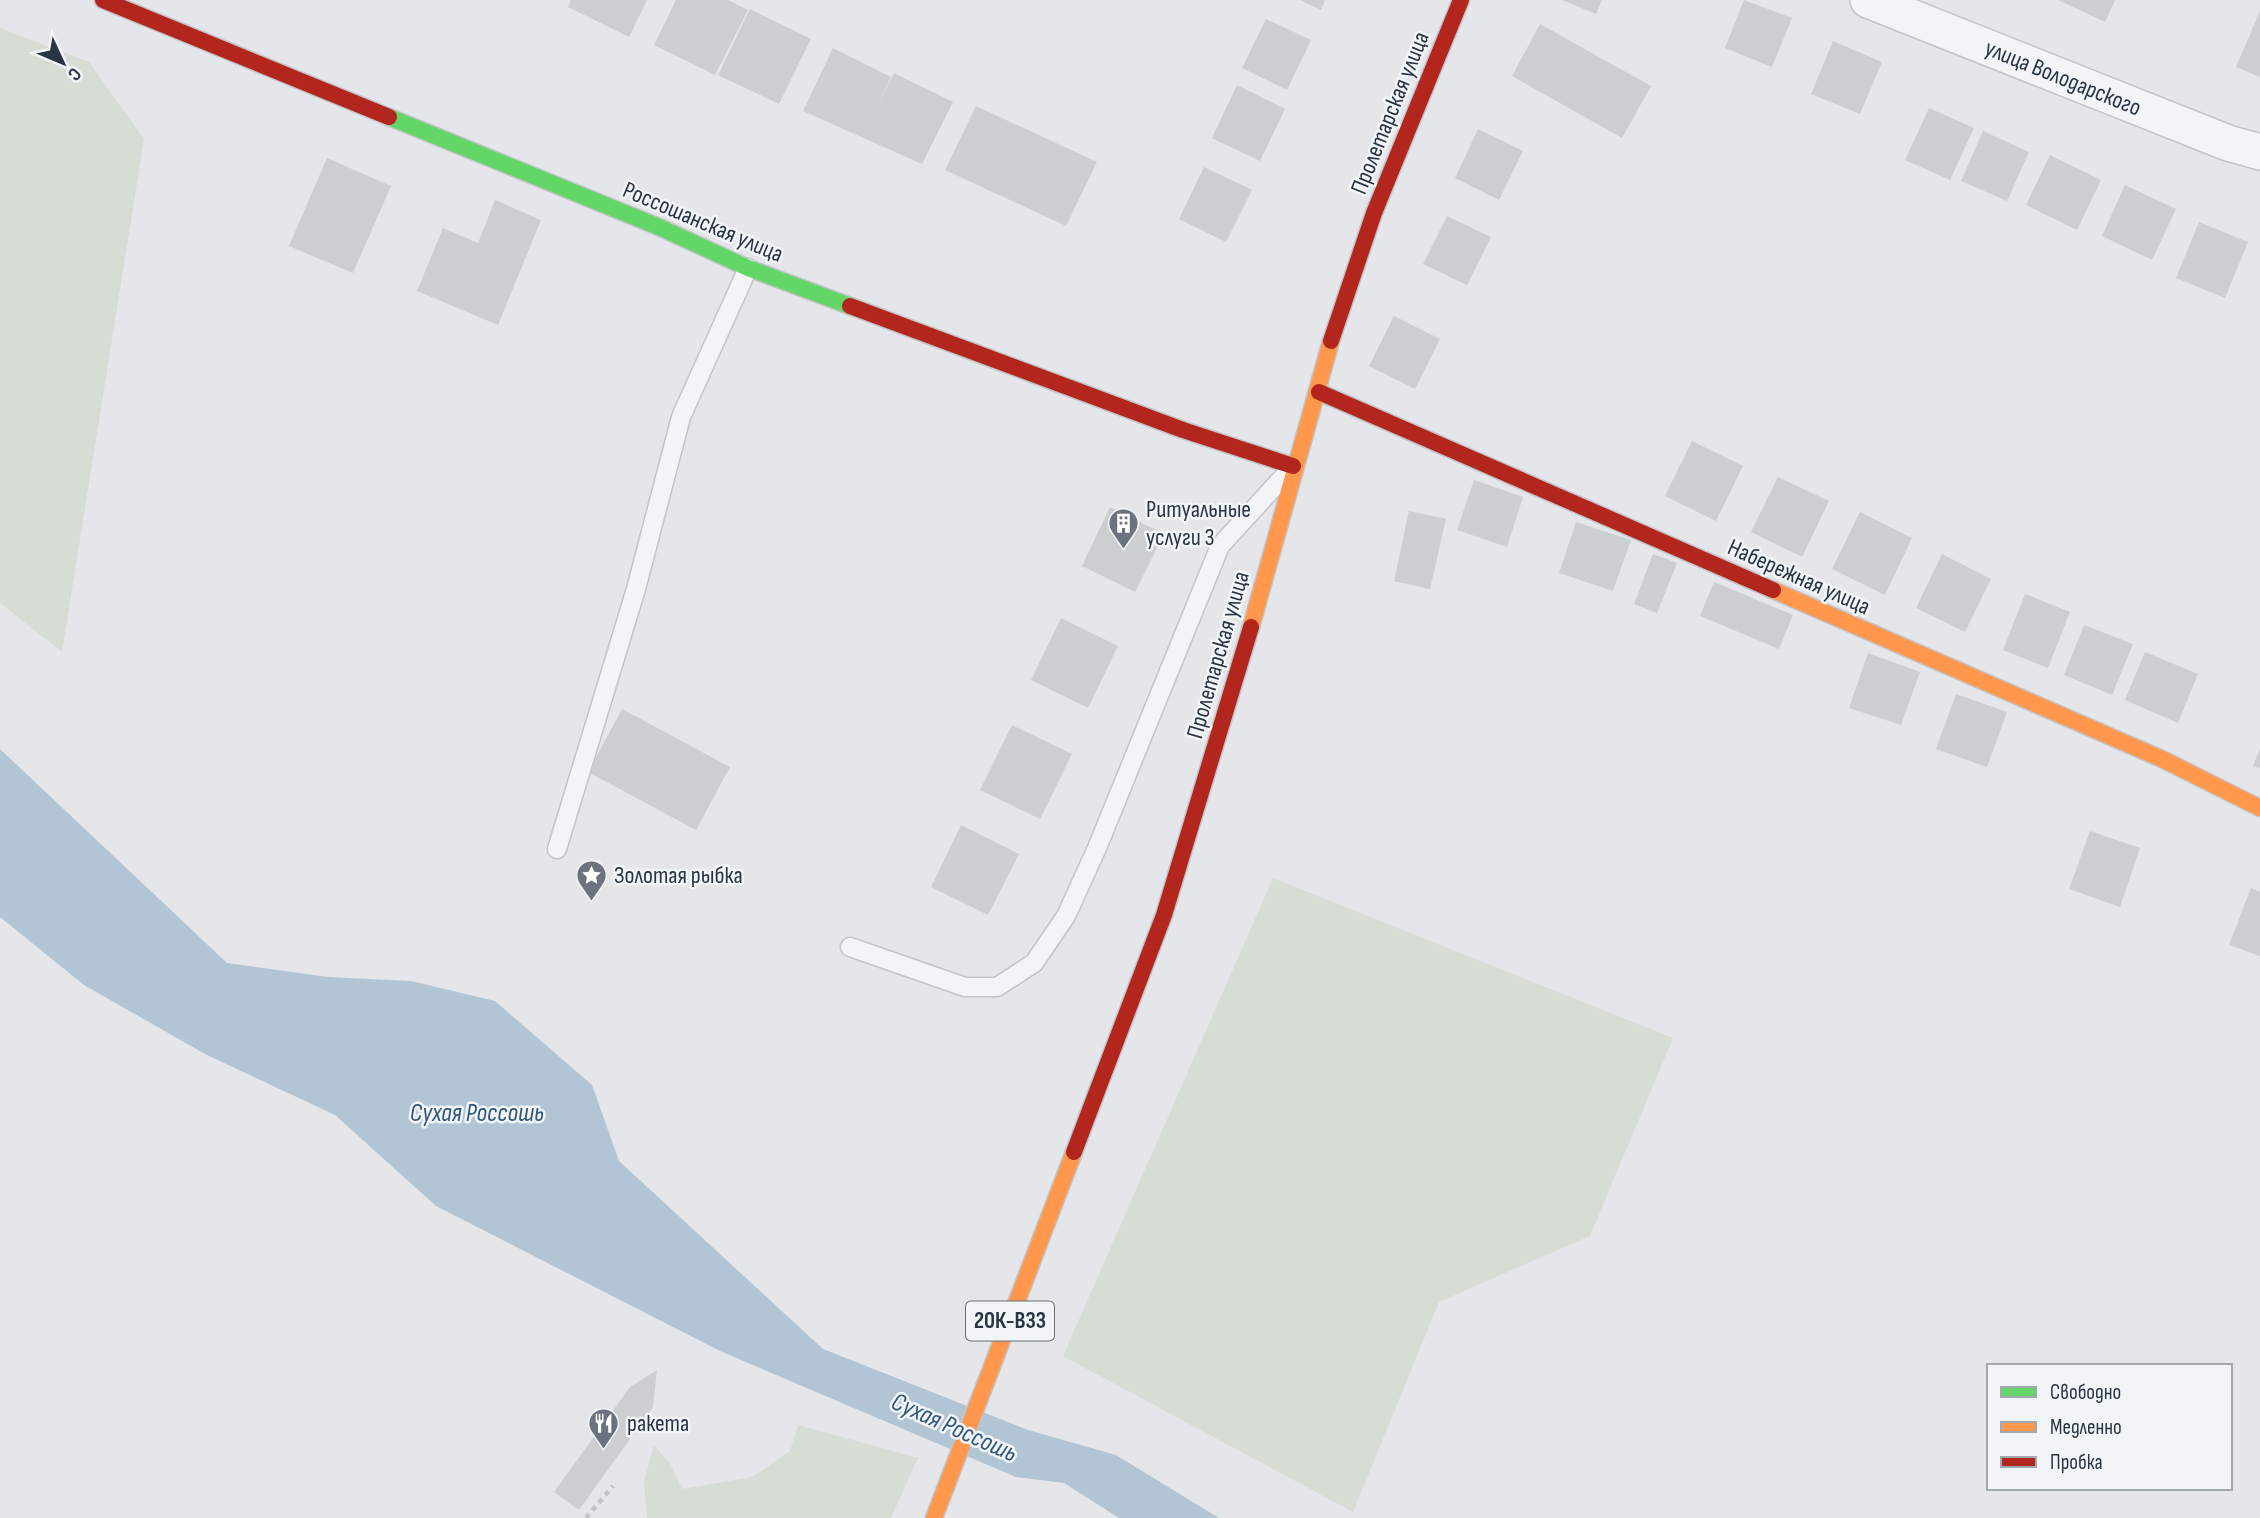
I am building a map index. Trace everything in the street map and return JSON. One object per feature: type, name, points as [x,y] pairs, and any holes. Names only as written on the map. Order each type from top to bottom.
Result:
[{"type":"street","name":"Россошанская улица","points":[[103,0],[659,227],[748,268],[1183,430],[1293,466]]},
{"type":"street","name":"Пролетарская улица","points":[[934,1518],[1164,915],[1233,691],[1293,466],[1319,392],[1338,316],[1374,213],[1461,0]]},
{"type":"street","name":"улица Володарского","points":[[1868,0],[2228,143],[2260,152]]},
{"type":"street","name":"Набережная улица","points":[[1319,392],[2162,759],[2260,808]]},
{"type":"lane","points":[[557,849],[636,589],[681,417],[748,268]]},
{"type":"lane","points":[[850,947],[965,987],[997,987],[1034,963],[1066,916],[1097,848],[1220,546],[1293,466]]},
{"type":"path","points":[[586,1518],[613,1486]]},
{"type":"shaded area","points":[[0,28],[89,62],[144,139],[62,652],[0,603]]},
{"type":"shaded area","points":[[1273,878],[1673,1038],[1590,1236],[1439,1302],[1353,1512],[1063,1356]]},
{"type":"shaded area","points":[[798,1425],[918,1458],[891,1518],[647,1518],[644,1482],[654,1445],[671,1465],[682,1489],[752,1477],[790,1451]]},
{"type":"water","name":"Сухая Россошь","points":[[0,749],[227,963],[328,977],[411,981],[495,1001],[592,1085],[619,1161],[823,1349],[1028,1430],[1116,1455],[1219,1518],[1119,1518],[1064,1483],[1016,1477],[720,1351],[436,1206],[335,1115],[205,1054],[84,985],[0,917]]},
{"type":"building","points":[[571,0],[647,0],[629,37],[568,7]]},
{"type":"building","points":[[676,0],[728,0],[748,10],[715,75],[654,45]]},
{"type":"building","points":[[1300,0],[1325,0],[1321,10]]},
{"type":"building","points":[[1562,0],[1602,0],[1596,14]]},
{"type":"building","points":[[1744,0],[1792,18],[1772,67],[1725,48]]},
{"type":"building","points":[[2058,0],[2115,0],[2105,22]]},
{"type":"building","points":[[750,9],[811,39],[779,104],[718,75]]},
{"type":"building","points":[[2260,11],[2260,77],[2236,67]]},
{"type":"building","points":[[1266,19],[1311,40],[1287,90],[1242,68]]},
{"type":"building","points":[[1540,24],[1651,86],[1622,138],[1512,76]]},
{"type":"building","points":[[1833,41],[1882,62],[1860,114],[1811,94]]},
{"type":"building","points":[[833,48],[891,77],[877,107],[894,73],[953,102],[922,164],[803,111]]},
{"type":"building","points":[[1237,85],[1285,109],[1260,161],[1212,138]]},
{"type":"building","points":[[976,106],[1097,162],[1066,226],[945,170]]},
{"type":"building","points":[[1929,108],[1974,128],[1950,180],[1905,160]]},
{"type":"building","points":[[1478,129],[1523,151],[1499,200],[1455,178]]},
{"type":"building","points":[[1983,131],[2029,152],[2007,201],[1961,181]]},
{"type":"building","points":[[2050,155],[2101,180],[2077,230],[2026,205]]},
{"type":"building","points":[[327,158],[391,186],[353,273],[289,246]]},
{"type":"building","points":[[1204,167],[1252,190],[1226,242],[1179,219]]},
{"type":"building","points":[[2125,185],[2176,209],[2152,260],[2102,236]]},
{"type":"building","points":[[495,200],[541,220],[498,325],[417,291],[443,228],[478,243]]},
{"type":"building","points":[[1447,216],[1491,237],[1467,285],[1423,264]]},
{"type":"building","points":[[2199,222],[2248,242],[2225,298],[2176,278]]},
{"type":"building","points":[[1394,316],[1440,339],[1415,389],[1369,366]]},
{"type":"building","points":[[1692,441],[1743,466],[1716,521],[1665,496]]},
{"type":"building","points":[[1778,477],[1829,501],[1802,557],[1751,532]]},
{"type":"building","points":[[1474,480],[1523,497],[1507,547],[1457,530]]},
{"type":"building","name":"Ритуальные услуги 3","points":[[1110,507],[1164,534],[1135,592],[1082,566]]},
{"type":"building","points":[[1409,511],[1446,519],[1430,589],[1394,581]]},
{"type":"building","points":[[1860,512],[1912,538],[1885,595],[1832,569]]},
{"type":"building","points":[[1576,522],[1631,540],[1613,591],[1559,573]]},
{"type":"building","points":[[1653,554],[1677,563],[1657,613],[1634,604]]},
{"type":"building","points":[[1942,554],[1991,579],[1965,632],[1916,608]]},
{"type":"building","points":[[1714,582],[1793,615],[1779,649],[1700,616]]},
{"type":"building","points":[[2025,594],[2070,612],[2048,668],[2003,650]]},
{"type":"building","points":[[1061,618],[1118,646],[1088,708],[1031,680]]},
{"type":"building","points":[[2084,625],[2133,644],[2112,695],[2064,675]]},
{"type":"building","points":[[2145,652],[2198,674],[2178,723],[2125,700]]},
{"type":"building","points":[[1868,653],[1920,672],[1901,725],[1849,708]]},
{"type":"building","points":[[1956,694],[2007,712],[1987,767],[1936,749]]},
{"type":"building","points":[[622,709],[730,767],[696,830],[588,772]]},
{"type":"building","points":[[1012,725],[1072,754],[1040,819],[980,790]]},
{"type":"building","points":[[2260,749],[2260,768],[2253,766]]},
{"type":"building","points":[[961,825],[1019,854],[988,915],[931,887]]},
{"type":"building","points":[[2090,831],[2140,848],[2120,907],[2069,889]]},
{"type":"building","points":[[2251,888],[2260,892],[2260,956],[2229,945]]},
{"type":"building","name":"ракета","points":[[657,1370],[653,1407],[579,1510],[554,1492],[630,1387]]},
{"type":"traffic: fast","points":[[389,117],[659,227],[748,268],[850,306]]},
{"type":"traffic: slow","points":[[1251,627],[1331,341]]},
{"type":"traffic: slow","points":[[1773,590],[2162,759],[2260,808]]},
{"type":"traffic: slow","points":[[934,1518],[1074,1152]]},
{"type":"traffic: jam","points":[[103,0],[389,117]]},
{"type":"traffic: jam","points":[[1331,341],[1374,213],[1461,0]]},
{"type":"traffic: jam","points":[[850,306],[1183,430],[1293,466]]},
{"type":"traffic: jam","points":[[1319,392],[1773,590]]},
{"type":"traffic: jam","points":[[1074,1152],[1164,915],[1251,627]]},
{"type":"place","name":"Ритуальные услуги 3","points":[[1123,550]]},
{"type":"place","name":"Золотая рыбка","points":[[591,902]]},
{"type":"place","name":"ракета","points":[[604,1450]]}]
